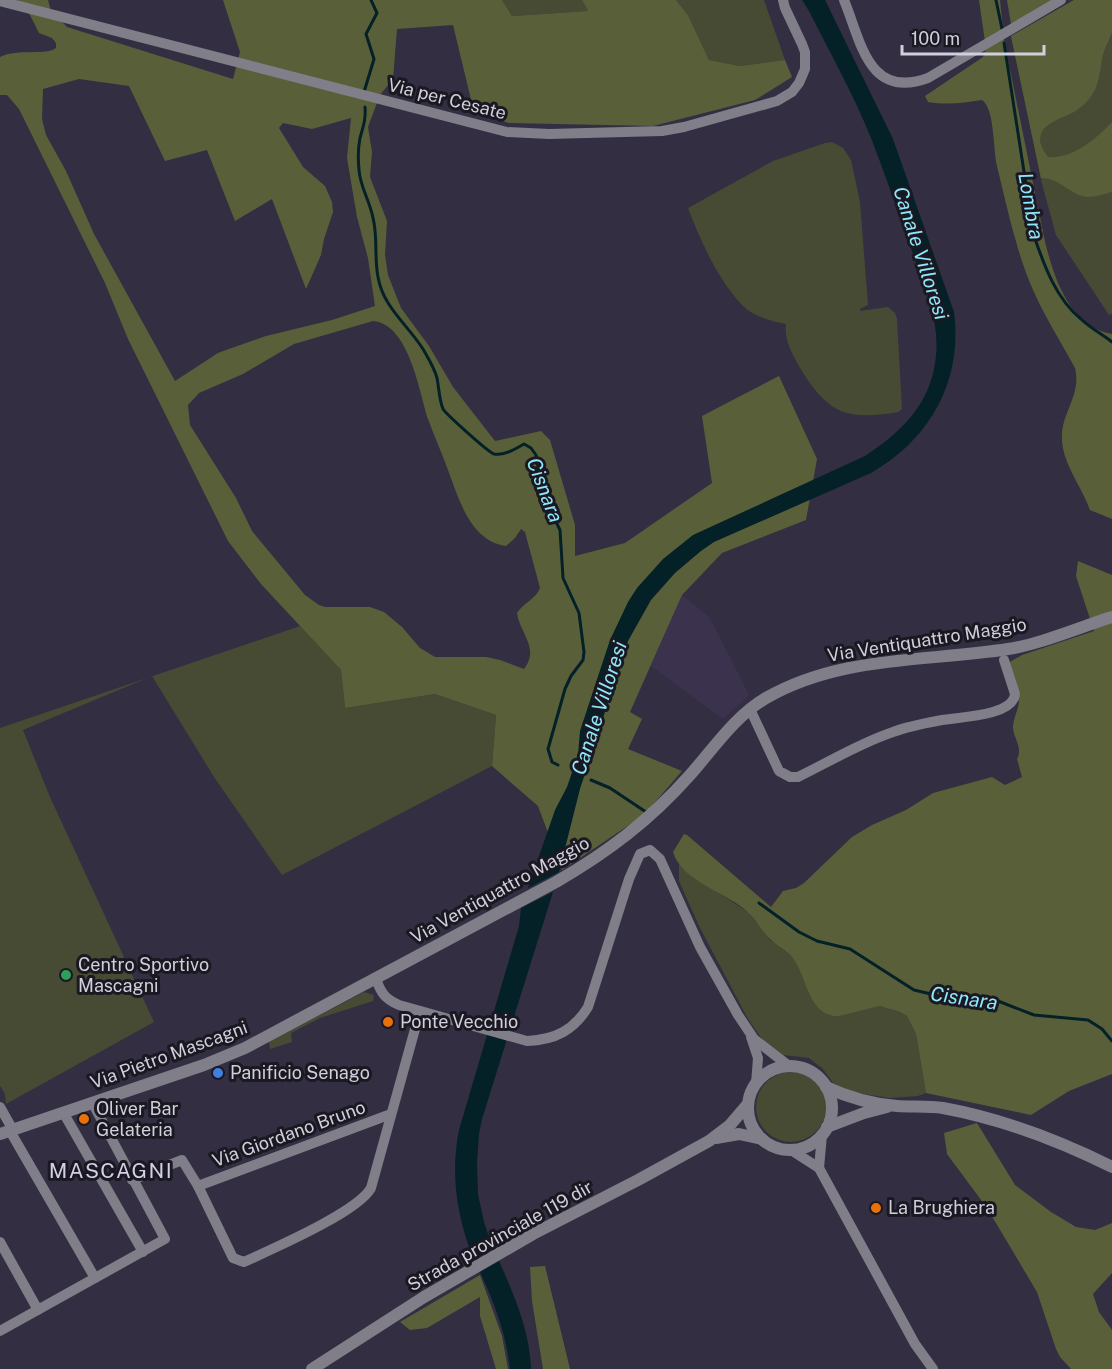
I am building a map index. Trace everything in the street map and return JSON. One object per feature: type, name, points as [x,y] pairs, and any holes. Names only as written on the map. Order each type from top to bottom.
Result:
[{"type":"street","name":"Via per Cesate","points":[[0,1],[507,132],[549,134],[662,131],[742,111],[785,97],[792,92],[803,77],[805,60],[802,44],[783,0]]},
{"type":"street","points":[[844,0],[870,65],[887,79],[904,83],[928,78],[1061,0]]},
{"type":"street","name":"Via Ventiquattro Maggio","points":[[376,979],[598,857],[646,820],[690,775],[733,724],[750,709],[786,688],[840,669],[889,660],[1011,648],[1112,617]]},
{"type":"street","points":[[750,709],[779,771],[794,778],[893,732],[944,720],[979,715],[1009,706],[1015,694],[1004,660]]},
{"type":"street","points":[[376,979],[387,1000],[515,1039],[527,1041],[550,1039],[569,1030],[583,1016],[592,998],[629,879],[640,854],[650,850],[660,859],[700,947],[748,1032],[758,1058],[756,1084],[748,1104],[753,1127],[762,1139],[775,1147],[791,1150],[819,1168],[915,1344],[933,1369]]},
{"type":"street","name":"Via Pietro Mascagni","points":[[8,1132],[226,1056],[376,979]]},
{"type":"street","points":[[132,1180],[182,1160],[198,1186],[233,1258],[244,1262],[294,1240],[334,1217],[368,1194],[375,1179],[420,1011]]},
{"type":"street","points":[[748,1032],[760,1045],[789,1066],[810,1071],[826,1087],[851,1098],[894,1106],[939,1108],[986,1117],[1043,1135],[1112,1167]]},
{"type":"street","points":[[756,1084],[766,1073],[789,1066]]},
{"type":"street","points":[[819,1168],[825,1131],[832,1111],[826,1087]]},
{"type":"street","points":[[0,1330],[165,1239],[92,1102]]},
{"type":"street","name":"Strada provinciale 119 dir","points":[[709,1141],[730,1125],[748,1104]]},
{"type":"street","points":[[791,1150],[805,1147],[825,1131],[864,1113],[894,1106]]},
{"type":"street","points":[[0,1107],[8,1132],[95,1278]]},
{"type":"street","points":[[63,1113],[143,1252]]},
{"type":"street","name":"Via Giordano Bruno","points":[[198,1186],[391,1114]]},
{"type":"street","name":"Strada provinciale 119 dir","points":[[312,1369],[462,1275],[709,1141],[739,1134],[762,1139]]},
{"type":"street","points":[[0,1242],[38,1310]]},
{"type":"shaded area","points":[[502,0],[582,0],[588,11],[512,16]]},
{"type":"shaded area","points":[[676,0],[764,0],[785,60],[740,66],[709,60],[688,15]]},
{"type":"shaded area","points":[[1074,0],[1112,0],[1112,314],[1109,315],[1056,235],[1042,184],[1011,36]]},
{"type":"shaded area","points":[[832,142],[843,148],[851,160],[860,202],[868,305],[860,311],[888,307],[895,313],[897,319],[902,409],[898,412],[880,415],[851,414],[829,404],[800,368],[787,341],[786,324],[752,313],[734,296],[711,260],[688,208],[773,161]]},
{"type":"shaded area","points":[[682,595],[710,618],[749,695],[723,719],[651,666]]},
{"type":"shaded area","points":[[300,626],[341,670],[345,708],[435,694],[496,715],[492,766],[282,875],[214,777],[152,676]]},
{"type":"shaded area","name":"Centro Sportivo Mascagni","points":[[148,678],[23,730],[50,797],[154,1022],[6,1104],[5,1094],[0,1086],[0,728]]},
{"type":"shaded area","points":[[679,863],[690,874],[751,914],[769,939],[796,959],[811,996],[823,1011],[840,1016],[880,1006],[907,1016],[916,1034],[926,1093],[918,1096],[890,1098],[850,1092],[833,1083],[823,1069],[809,1058],[783,1055],[762,1039],[748,1019],[699,926],[679,881]]},
{"type":"shaded area","points":[[364,992],[374,995],[373,1001],[320,1018],[291,1033],[292,1042],[270,1049],[270,1041]]},
{"type":"shaded area","points":[[791,1072],[804,1075],[816,1082],[823,1094],[826,1107],[823,1120],[816,1132],[804,1139],[791,1142],[778,1139],[766,1132],[759,1120],[756,1107],[759,1094],[766,1082],[778,1075]]},
{"type":"green space","points":[[17,0],[48,0],[51,11],[67,27],[233,79],[240,52],[223,0],[502,0],[512,16],[588,11],[582,0],[676,0],[688,15],[709,60],[740,66],[785,60],[792,77],[755,100],[653,126],[509,123],[474,112],[453,25],[397,29],[393,79],[380,95],[368,127],[372,152],[370,177],[387,221],[385,255],[388,275],[401,308],[429,346],[453,387],[495,441],[541,431],[550,440],[575,525],[575,556],[625,543],[712,483],[702,416],[779,376],[817,459],[806,520],[722,553],[682,595],[630,712],[642,719],[628,749],[682,771],[644,815],[562,870],[538,806],[492,766],[496,715],[435,694],[345,708],[341,670],[261,584],[228,541],[128,339],[105,283],[19,109],[7,95],[0,95],[0,57],[15,53],[46,52],[56,48],[56,43],[52,38],[39,33],[30,15]],"holes":[[[79,79],[129,86],[165,161],[207,150],[235,221],[272,199],[306,289],[321,255],[333,212],[332,202],[325,186],[303,167],[279,128],[283,123],[312,129],[351,118],[347,158],[357,217],[368,258],[375,306],[332,320],[266,336],[226,350],[175,381],[94,234],[66,171],[46,135],[42,119],[43,89]],[[373,321],[385,325],[396,334],[404,346],[416,376],[428,419],[457,493],[475,527],[483,536],[506,546],[521,529],[525,532],[540,588],[517,613],[530,648],[524,669],[486,657],[435,657],[420,648],[402,627],[384,612],[370,607],[325,607],[305,595],[252,531],[236,498],[190,425],[188,405],[199,393],[243,374],[294,344]]]},
{"type":"green space","points":[[979,0],[1000,0],[1004,40],[1045,242],[1053,270],[1074,311],[1085,322],[1112,334],[1112,519],[1090,510],[1063,450],[1062,431],[1076,387],[1075,368],[1048,320],[1027,275],[1012,229],[986,105],[982,100],[955,103],[928,102],[925,96],[983,57],[986,49]]},
{"type":"green space","points":[[1007,0],[1053,0],[1011,24]]},
{"type":"green space","points":[[1074,0],[1112,0],[1112,32],[1093,93],[1084,105],[1045,128],[1040,142],[1048,157],[1066,155],[1083,147],[1112,122],[1112,192],[1090,197],[1081,196],[1054,181],[1041,178],[1011,36]]},
{"type":"green space","points":[[1078,561],[1112,575],[1112,1074],[1069,1091],[1031,1115],[926,1093],[916,1034],[907,1016],[880,1006],[840,1016],[829,1015],[820,1009],[813,1001],[795,960],[774,943],[753,917],[741,907],[686,871],[673,852],[684,834],[687,835],[771,907],[783,891],[796,888],[804,883],[852,837],[906,810],[933,793],[992,777],[1005,785],[1022,777],[1017,759],[1019,747],[1013,728],[1019,700],[1008,663],[1022,655],[1094,631],[1076,576]]},
{"type":"green space","points":[[977,1123],[1015,1185],[1051,1212],[1076,1227],[1095,1230],[1112,1223],[1112,1273],[1093,1294],[1099,1312],[1112,1330],[1112,1369],[1071,1369],[1060,1357],[1037,1292],[987,1208],[947,1154],[944,1133]]},
{"type":"green space","points":[[545,1266],[570,1369],[543,1369],[532,1301],[530,1267]]},
{"type":"green space","points":[[480,1275],[502,1336],[508,1369],[496,1369],[480,1316],[480,1297],[427,1328],[410,1330],[400,1322]]},
{"type":"water","name":"Canale Villoresi","points":[[802,0],[825,0],[893,139],[954,312],[953,361],[947,384],[938,406],[926,425],[892,459],[871,473],[714,542],[675,573],[651,600],[628,641],[580,789],[559,872],[528,888],[555,810],[567,787],[578,755],[580,731],[610,640],[637,588],[663,559],[693,535],[865,456],[877,448],[899,430],[917,409],[930,383],[934,369],[936,335],[925,286],[864,122],[842,74]]},
{"type":"water","points":[[553,892],[482,1119],[477,1163],[478,1194],[493,1249],[474,1260],[459,1212],[455,1179],[459,1130],[519,926],[521,908]]},
{"type":"water","points":[[499,1261],[524,1327],[531,1369],[510,1369],[499,1319],[480,1272]]},
{"type":"waterway","name":"Cisnara","points":[[364,92],[374,59],[366,34],[377,13],[371,0]]},
{"type":"waterway","name":"Lombra","points":[[996,0],[1002,29]]},
{"type":"waterway","name":"Lombra","points":[[1004,43],[1034,236],[1052,281],[1065,302],[1072,311],[1112,342]]},
{"type":"waterway","name":"Cisnara","points":[[365,107],[365,120],[359,146],[359,170],[372,212],[377,270],[385,297],[431,363],[437,378],[443,409],[494,454],[506,453],[524,444],[531,448],[536,455],[543,496],[560,530],[563,578],[579,613],[584,652],[583,660],[565,689],[548,749],[552,762],[558,765]]},
{"type":"waterway","name":"Cisnara","points":[[591,780],[610,788],[646,812]]},
{"type":"waterway","name":"Cisnara","points":[[759,903],[799,932],[817,941],[850,949],[914,990],[952,999],[998,1001],[1034,1015],[1088,1020],[1102,1029],[1112,1041]]},
{"type":"place","name":"Centro Sportivo Mascagni","points":[[66,975]]},
{"type":"place","name":"Ponte Vecchio","points":[[388,1022]]},
{"type":"place","name":"Panificio Senago","points":[[218,1073]]},
{"type":"place","name":"Oliver Bar Gelateria","points":[[84,1119]]},
{"type":"place","name":"La Brughiera","points":[[876,1208]]},
{"type":"district","name":"MASCAGNI","points":[[111,1171]]}]
